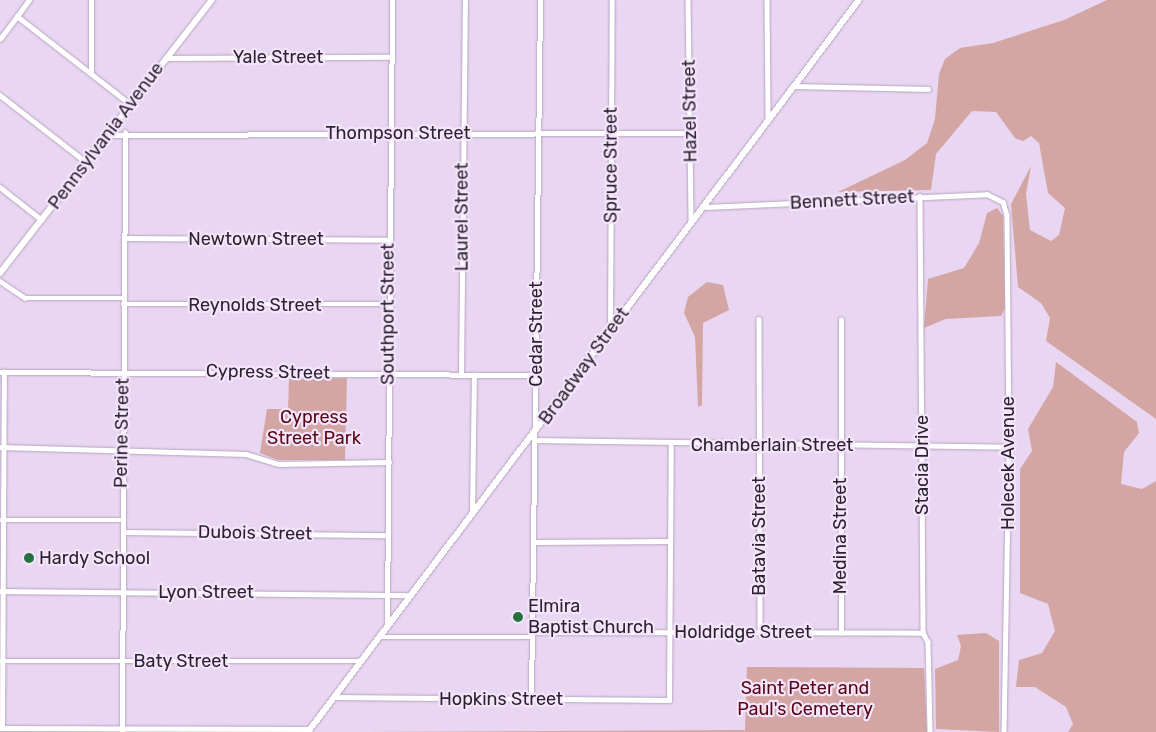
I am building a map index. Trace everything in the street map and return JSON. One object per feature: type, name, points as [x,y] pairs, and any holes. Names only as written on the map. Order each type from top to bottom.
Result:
[{"type":"main road","name":"Pennsylvania Avenue","points":[[0,273],[212,0]]},
{"type":"street","points":[[0,39],[29,0]]},
{"type":"street","points":[[91,0],[91,73]]},
{"type":"street","name":"Southport Street","points":[[387,627],[389,462],[387,374],[388,133],[392,0]]},
{"type":"street","name":"Laurel Street","points":[[461,375],[465,0]]},
{"type":"street","name":"Cedar Street","points":[[531,699],[537,431],[537,134],[540,0]]},
{"type":"street","name":"Spruce Street","points":[[610,331],[612,0]]},
{"type":"street","name":"Hazel Street","points":[[688,0],[691,222]]},
{"type":"street","points":[[767,0],[768,122]]},
{"type":"street","name":"Broadway Street","points":[[309,731],[472,513],[537,431],[691,222],[706,207],[859,0]]},
{"type":"street","points":[[17,16],[130,104]]},
{"type":"street","name":"Yale Street","points":[[166,58],[390,57]]},
{"type":"street","points":[[795,86],[928,89]]},
{"type":"street","points":[[0,95],[86,162]]},
{"type":"street","name":"Thompson Street","points":[[107,135],[125,133],[537,134],[611,132],[690,134]]},
{"type":"street","name":"Perine Street","points":[[122,730],[124,532],[122,520],[121,447],[125,133]]},
{"type":"street","points":[[0,187],[42,220]]},
{"type":"street","name":"Bennett Street","points":[[706,207],[920,196],[997,197]]},
{"type":"street","name":"Stacia Drive","points":[[920,196],[923,633],[928,642],[930,732]]},
{"type":"street","name":"Holecek Avenue","points":[[997,197],[1007,215],[1009,447],[1004,732]]},
{"type":"street","name":"Newtown Street","points":[[124,238],[388,240]]},
{"type":"street","points":[[0,281],[25,298],[123,298]]},
{"type":"street","name":"Reynolds Street","points":[[123,304],[388,304]]},
{"type":"street","name":"Batavia Street","points":[[759,320],[760,632]]},
{"type":"street","name":"Medina Street","points":[[840,633],[841,320]]},
{"type":"street","name":"Cypress Street","points":[[2,372],[123,371],[536,375]]},
{"type":"street","points":[[2,372],[1,728],[40,731],[309,731]]},
{"type":"street","points":[[472,513],[474,375]]},
{"type":"street","name":"Chamberlain Street","points":[[536,440],[671,445],[1009,447]]},
{"type":"street","points":[[669,632],[671,445]]},
{"type":"street","points":[[2,447],[121,447],[246,454],[279,464],[389,462]]},
{"type":"street","points":[[2,520],[122,520]]},
{"type":"street","name":"Dubois Street","points":[[124,532],[387,535]]},
{"type":"street","points":[[534,542],[670,541]]},
{"type":"street","name":"Lyon Street","points":[[2,591],[388,593],[411,595]]},
{"type":"street","name":"Holdridge Street","points":[[379,637],[669,632],[923,633]]},
{"type":"street","name":"Hopkins Street","points":[[333,697],[669,700],[669,632]]},
{"type":"street","name":"Baty Street","points":[[1,661],[362,661]]},
{"type":"green space","points":[[1107,0],[1156,0],[1156,419],[1046,341],[1050,318],[1041,303],[1018,287],[1011,204],[1031,166],[1026,194],[1030,230],[1051,241],[1059,235],[1065,208],[1048,193],[1039,143],[1031,136],[1023,141],[1015,138],[996,112],[972,111],[936,154],[931,190],[838,192],[905,160],[927,143],[935,119],[939,74],[945,59],[960,48],[993,43],[1064,20]]},
{"type":"green space","points":[[997,208],[1003,216],[1005,308],[1001,316],[946,319],[924,328],[928,279],[964,268],[979,243],[987,213]]},
{"type":"green space","points":[[707,282],[723,285],[729,310],[703,323],[702,405],[698,407],[695,337],[684,313],[688,297]]},
{"type":"green space","points":[[1056,362],[1137,422],[1139,433],[1124,452],[1121,484],[1142,489],[1156,481],[1156,732],[1068,732],[1073,724],[1066,707],[1035,687],[1016,687],[1019,660],[1042,653],[1055,631],[1048,604],[1020,593],[1020,469],[1032,451],[1028,429],[1053,387]]},
{"type":"green space","name":"Cypress Street Park","points":[[347,378],[345,460],[278,460],[260,453],[267,409],[288,409],[289,379]]},
{"type":"green space","points":[[986,633],[999,641],[999,732],[936,729],[935,669],[958,660],[961,646],[957,635]]},
{"type":"green space","name":"Saint Peter and Paul's Cemetery","points":[[747,667],[924,668],[927,732],[366,732],[745,730]]},
{"type":"place","name":"Hardy School","points":[[29,558]]},
{"type":"place","name":"Elmira Baptist Church","points":[[518,617]]}]
